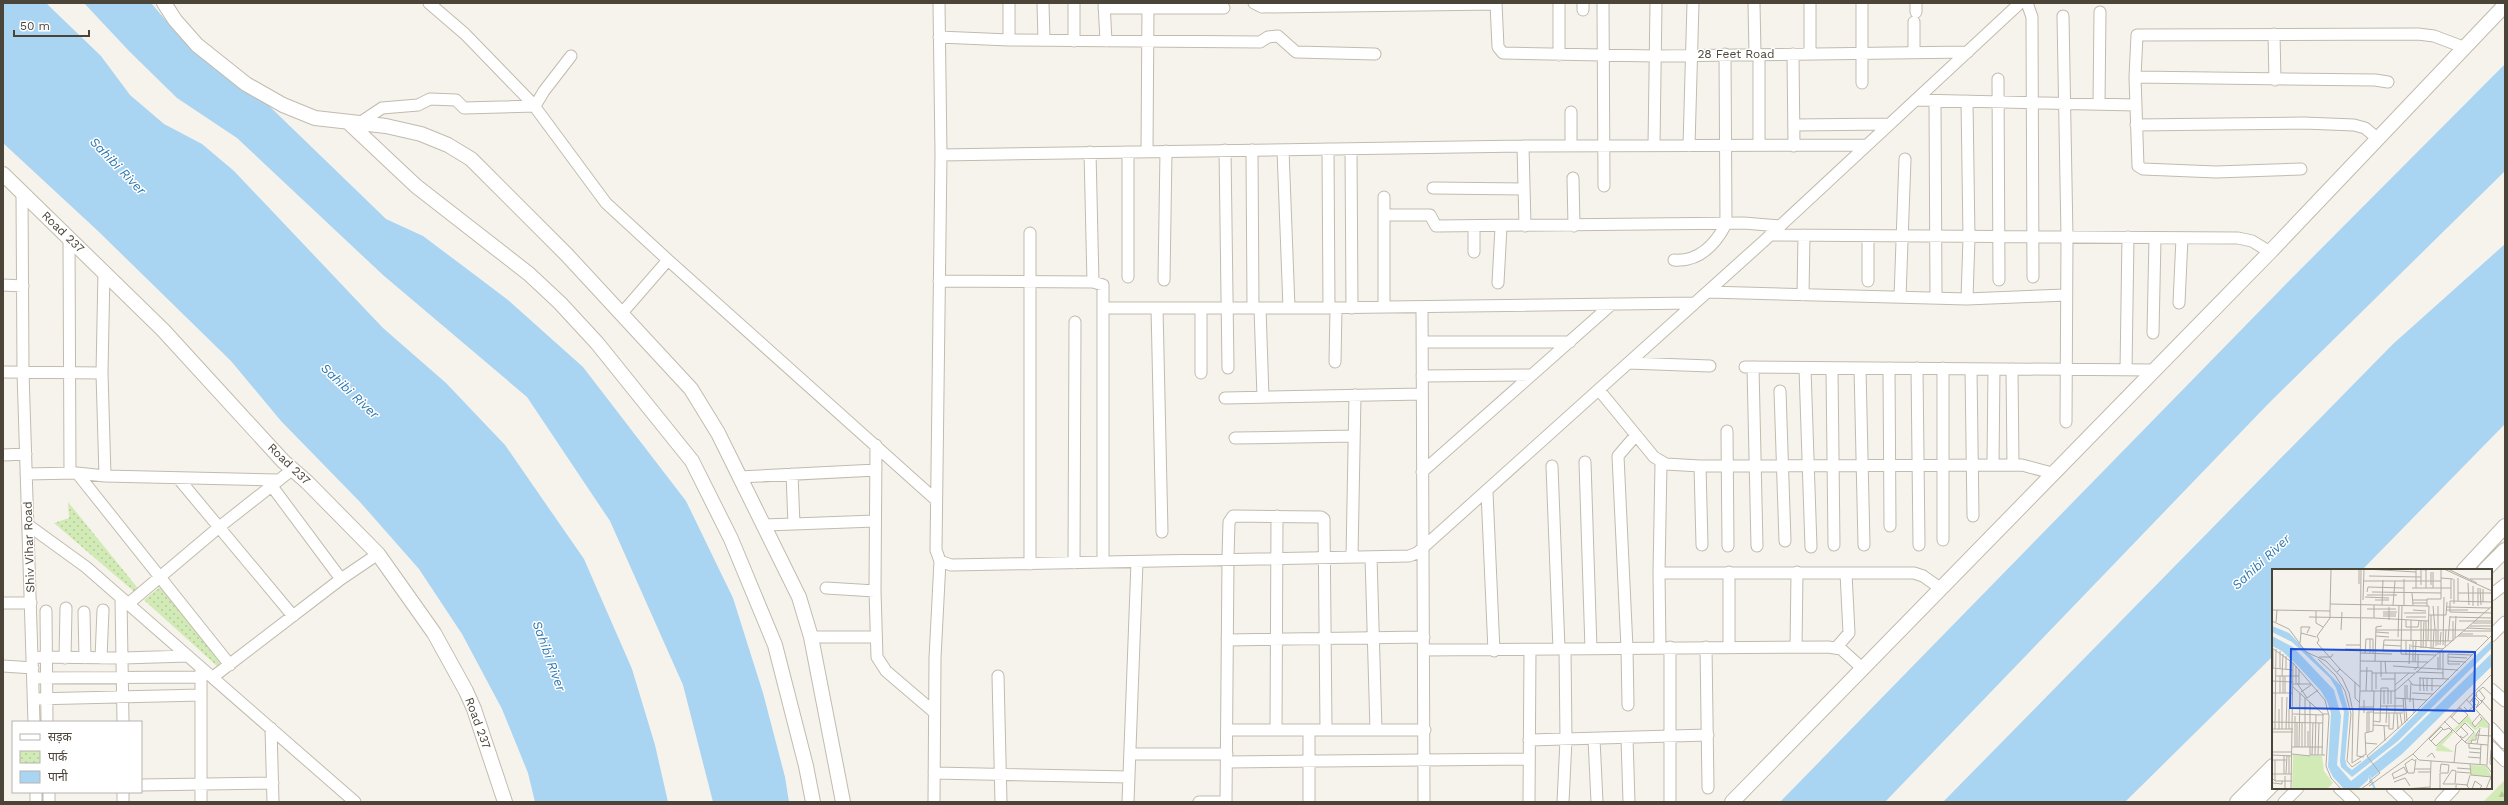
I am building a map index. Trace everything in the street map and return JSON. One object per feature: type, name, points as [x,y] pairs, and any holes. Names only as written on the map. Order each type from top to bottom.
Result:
[{"type":"street","points":[[164,3],[175,20],[197,45],[246,84],[304,114],[353,123],[386,126],[421,134],[448,145],[471,159],[622,313],[691,390],[712,422],[799,597],[811,637],[843,802]]},
{"type":"street","points":[[429,3],[465,34],[535,106],[606,203],[936,500]]},
{"type":"street","points":[[934,802],[934,712],[940,561],[936,550],[941,155],[939,3]]},
{"type":"street","points":[[1009,3],[1009,40]]},
{"type":"street","points":[[1043,3],[1044,40]]},
{"type":"street","points":[[1074,3],[1074,41]]},
{"type":"street","points":[[1254,3],[1262,6],[1496,3]]},
{"type":"street","name":"28 Feet Road","points":[[1496,3],[1498,47],[1503,53],[1654,56],[1691,54],[1968,52]]},
{"type":"street","points":[[1559,3],[1559,55]]},
{"type":"street","points":[[1603,3],[1604,186]]},
{"type":"street","points":[[1654,146],[1654,56],[1656,3]]},
{"type":"street","points":[[1689,146],[1692,3]]},
{"type":"street","points":[[1754,3],[1757,54],[1758,146]]},
{"type":"street","points":[[1810,3],[1810,53]]},
{"type":"street","points":[[1862,3],[1862,83]]},
{"type":"street","points":[[940,561],[951,565],[1137,562],[1277,557],[1371,557],[1409,556],[1423,550],[1708,292],[2020,3]]},
{"type":"street","points":[[2027,3],[2032,17],[2031,103],[2033,277]]},
{"type":"street","points":[[1106,40],[1104,5],[1194,5],[1224,8]]},
{"type":"street","points":[[1147,152],[1148,5]]},
{"type":"street","points":[[1732,802],[2152,370],[2270,252],[2463,47],[2505,5]]},
{"type":"street","points":[[1914,52],[1916,12]]},
{"type":"street","points":[[2098,104],[2100,12]]},
{"type":"street","points":[[2063,16],[2067,237],[2066,422]]},
{"type":"street","points":[[2301,169],[2216,172],[2140,168],[2136,164],[2135,77],[2135,42],[2139,34],[2418,34],[2434,36],[2463,47]]},
{"type":"street","points":[[2274,34],[2275,80]]},
{"type":"street","points":[[939,37],[1009,40],[1260,42],[1268,37],[1278,36],[1296,52],[1375,54]]},
{"type":"street","points":[[1674,260],[1687,261],[1696,258],[1720,235],[1726,224],[1725,54]]},
{"type":"street","points":[[1793,54],[1794,146]]},
{"type":"street","points":[[535,106],[544,91],[571,56]]},
{"type":"street","points":[[2135,77],[2275,80],[2375,80],[2388,82]]},
{"type":"street","points":[[1998,79],[2000,237],[1999,280]]},
{"type":"street","points":[[353,123],[382,108],[418,105],[430,99],[456,100],[464,108],[535,106]]},
{"type":"street","points":[[1916,100],[2136,105]]},
{"type":"street","points":[[1935,101],[1936,298]]},
{"type":"street","points":[[1967,101],[1969,238],[1967,299]]},
{"type":"street","points":[[1571,112],[1571,146]]},
{"type":"street","points":[[353,123],[416,186],[529,274],[560,304],[597,343],[692,461],[736,551],[775,645],[806,766],[813,802]]},
{"type":"street","points":[[2136,125],[2304,123],[2354,125],[2365,128],[2377,138]]},
{"type":"street","points":[[1794,125],[1890,124]]},
{"type":"street","points":[[941,155],[1523,146],[1867,145]]},
{"type":"street","points":[[1523,146],[1525,226]]},
{"type":"street","points":[[1328,149],[1335,362]]},
{"type":"street","points":[[1352,149],[1352,308]]},
{"type":"street","points":[[1225,150],[1229,308],[1228,368]]},
{"type":"street","points":[[1252,150],[1256,308],[1263,397]]},
{"type":"street","points":[[1283,150],[1289,308]]},
{"type":"street","points":[[1164,280],[1166,151]]},
{"type":"street","points":[[1090,152],[1092,282]]},
{"type":"street","points":[[1128,152],[1128,277]]},
{"type":"street","points":[[1900,297],[1904,159]]},
{"type":"street","name":"Road 237","points":[[3,174],[104,271],[293,469],[378,554],[434,633],[466,691],[474,709],[505,802]]},
{"type":"street","points":[[1573,178],[1574,226]]},
{"type":"street","points":[[1433,188],[1524,189]]},
{"type":"street","name":"Shiv Vihar Road","points":[[22,192],[23,372],[34,721]]},
{"type":"street","points":[[1384,197],[1384,307]]},
{"type":"street","points":[[1384,216],[1430,215],[1436,226],[1474,227],[1726,224],[1780,226]]},
{"type":"street","points":[[1474,227],[1474,252]]},
{"type":"street","points":[[1498,283],[1501,227]]},
{"type":"street","points":[[1030,233],[1030,564]]},
{"type":"street","points":[[1770,235],[1969,238],[2128,237],[2245,239],[2270,252]]},
{"type":"street","points":[[1803,295],[1804,235]]},
{"type":"street","points":[[1868,236],[1868,281]]},
{"type":"street","points":[[2126,370],[2128,237]]},
{"type":"street","points":[[2153,333],[2155,238]]},
{"type":"street","points":[[2179,303],[2182,238]]},
{"type":"street","points":[[69,239],[68,372],[73,473],[230,665]]},
{"type":"street","points":[[622,313],[668,260]]},
{"type":"street","points":[[104,271],[102,373],[105,476]]},
{"type":"street","points":[[939,281],[1092,282],[1103,284],[1102,562]]},
{"type":"street","points":[[3,285],[23,286]]},
{"type":"street","points":[[1708,292],[1967,299],[2066,295]]},
{"type":"street","points":[[1104,308],[1352,308],[1695,303]]},
{"type":"street","points":[[1422,472],[1612,304]]},
{"type":"street","points":[[1422,307],[1425,730],[1424,802]]},
{"type":"street","points":[[1157,308],[1162,532]]},
{"type":"street","points":[[1201,308],[1201,373]]},
{"type":"street","points":[[1074,563],[1075,322]]},
{"type":"street","points":[[1422,342],[1570,342]]},
{"type":"street","points":[[1629,363],[1710,366]]},
{"type":"street","points":[[1757,546],[1749,367],[2152,370]]},
{"type":"street","points":[[1805,368],[1811,547]]},
{"type":"street","points":[[1832,368],[1834,545]]},
{"type":"street","points":[[1860,368],[1864,464],[1864,545]]},
{"type":"street","points":[[1889,368],[1890,526]]},
{"type":"street","points":[[1917,368],[1919,545]]},
{"type":"street","points":[[1943,368],[1943,540]]},
{"type":"street","points":[[1971,369],[1973,516]]},
{"type":"street","points":[[1993,464],[1994,369]]},
{"type":"street","points":[[2012,369],[2013,465]]},
{"type":"street","points":[[3,372],[102,373]]},
{"type":"street","points":[[1422,376],[1532,375]]},
{"type":"street","points":[[1600,390],[1636,435],[1661,463],[1659,573],[1670,737],[1670,802]]},
{"type":"street","points":[[1780,391],[1784,541]]},
{"type":"street","points":[[1225,398],[1422,394]]},
{"type":"street","points":[[1352,557],[1355,395]]},
{"type":"street","points":[[1727,431],[1728,546]]},
{"type":"street","points":[[1628,704],[1627,648],[1618,456],[1636,435]]},
{"type":"street","points":[[1235,438],[1354,436]]},
{"type":"street","points":[[876,445],[875,591],[877,657],[881,666],[934,712]]},
{"type":"street","points":[[3,455],[26,454]]},
{"type":"street","points":[[1585,462],[1591,649]]},
{"type":"street","points":[[1661,463],[1700,466],[1754,466],[1782,464],[1993,464],[2026,465],[2052,473]]},
{"type":"street","points":[[1552,466],[1566,740],[1563,802]]},
{"type":"street","points":[[1700,466],[1702,545]]},
{"type":"street","points":[[125,601],[159,577],[293,469]]},
{"type":"street","points":[[740,477],[876,470]]},
{"type":"street","points":[[26,474],[73,473],[105,476],[275,483]]},
{"type":"street","points":[[792,474],[794,524]]},
{"type":"street","points":[[178,478],[218,528],[293,616]]},
{"type":"street","points":[[275,483],[341,579]]},
{"type":"street","points":[[1487,492],[1494,650]]},
{"type":"street","points":[[1199,802],[1226,802],[1228,558],[1231,517],[1237,515],[1322,517],[1324,558],[1326,730]]},
{"type":"street","points":[[1276,730],[1277,516]]},
{"type":"street","points":[[763,525],[876,521]]},
{"type":"street","points":[[28,525],[86,567],[188,656],[200,672],[201,802]]},
{"type":"street","points":[[2465,569],[2505,526]]},
{"type":"street","points":[[2486,569],[2505,550]]},
{"type":"street","points":[[213,677],[341,579],[378,554]]},
{"type":"street","points":[[1371,557],[1376,730]]},
{"type":"street","points":[[1128,802],[1137,562]]},
{"type":"street","points":[[1729,572],[1729,647]]},
{"type":"street","points":[[1796,647],[1797,572]]},
{"type":"street","points":[[1836,648],[1849,633],[1846,572]]},
{"type":"street","points":[[1659,573],[1914,573],[1923,576],[1940,588]]},
{"type":"street","points":[[2492,594],[2505,584]]},
{"type":"street","points":[[826,588],[875,591]]},
{"type":"street","points":[[123,721],[125,601]]},
{"type":"street","points":[[3,603],[31,603]]},
{"type":"street","points":[[65,658],[66,608]]},
{"type":"street","points":[[101,658],[103,610]]},
{"type":"street","points":[[46,611],[47,721]]},
{"type":"street","points":[[84,612],[85,658]]},
{"type":"street","points":[[2492,635],[2505,622]]},
{"type":"street","points":[[811,637],[876,637]]},
{"type":"street","points":[[1227,640],[1424,637]]},
{"type":"street","points":[[1424,650],[1530,650],[1665,647],[1836,648],[1862,668]]},
{"type":"street","points":[[1706,647],[1708,788]]},
{"type":"street","points":[[1529,802],[1528,759],[1530,650]]},
{"type":"street","points":[[33,667],[46,657],[123,658],[188,656]]},
{"type":"street","points":[[3,666],[33,667],[46,677],[123,677],[200,672],[213,677],[355,802]]},
{"type":"street","points":[[998,676],[999,774],[1001,802]]},
{"type":"street","points":[[2492,690],[2505,701]]},
{"type":"street","points":[[34,699],[201,695]]},
{"type":"street","points":[[271,728],[273,802]]},
{"type":"street","points":[[2492,729],[2505,743]]},
{"type":"street","points":[[1227,730],[1425,730]]},
{"type":"street","points":[[1309,730],[1309,802]]},
{"type":"street","points":[[1529,740],[1708,735]]},
{"type":"street","points":[[1627,738],[1629,802]]},
{"type":"street","points":[[1594,739],[1597,802]]},
{"type":"street","points":[[2492,748],[2503,756]]},
{"type":"street","points":[[1130,754],[1309,762],[1528,759]]},
{"type":"street","points":[[2237,802],[2272,767]]},
{"type":"street","points":[[934,773],[1129,777]]},
{"type":"street","points":[[142,784],[273,784]]},
{"type":"street","points":[[2255,802],[2272,785]]},
{"type":"street","points":[[2284,802],[2297,789]]},
{"type":"street","points":[[2340,789],[2354,802]]},
{"type":"street","points":[[2393,789],[2407,802]]},
{"type":"street","points":[[2441,802],[2453,789]]},
{"type":"green space","points":[[68,502],[141,592],[138,595],[54,523],[69,518]]},
{"type":"green space","points":[[160,587],[222,661],[217,666],[144,600]]},
{"type":"green space","points":[[2504,781],[2505,802],[2483,802]]},
{"type":"water","name":"Sahibi River","points":[[3,3],[46,3],[101,56],[130,95],[164,124],[202,144],[234,171],[383,328],[446,383],[505,445],[584,559],[632,669],[655,745],[668,802],[535,802],[528,773],[502,709],[462,634],[419,569],[360,502],[281,421],[231,361],[98,231],[3,143]]},
{"type":"water","points":[[84,3],[151,3],[176,32],[215,66],[263,100],[386,219],[423,236],[471,272],[508,300],[583,367],[686,501],[733,598],[763,693],[785,777],[789,802],[713,802],[683,685],[610,521],[527,397],[383,275],[237,138],[177,98],[129,51]]},
{"type":"water","points":[[2505,64],[2505,171],[2268,404],[1885,802],[1780,802],[2287,283]]},
{"type":"water","name":"Sahibi River","points":[[2505,244],[2505,424],[2363,569],[2272,569],[2272,657],[2125,802],[1943,802],[2393,344]]}]
